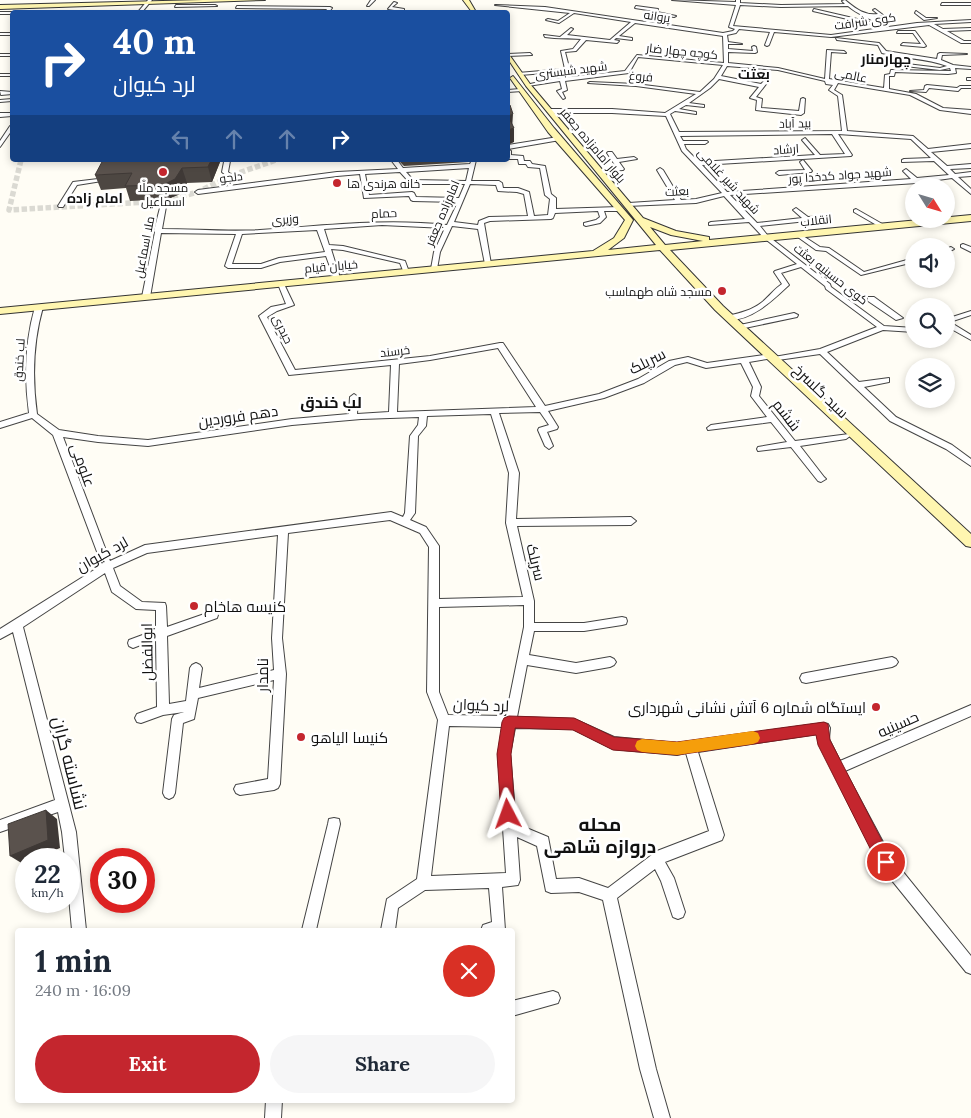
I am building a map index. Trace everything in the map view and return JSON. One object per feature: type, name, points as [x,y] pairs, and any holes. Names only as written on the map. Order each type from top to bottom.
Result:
[{"type":"main road","points":[[0,7],[101,2],[217,4],[261,0]]},
{"type":"main road","points":[[479,6],[481,10]]},
{"type":"main road","name":"بلوار امامزاده جعفر","points":[[510,63],[602,171],[658,249]]},
{"type":"main road","name":"بلوار امامزاده جعفر","points":[[510,74],[558,140],[619,209],[638,223]]},
{"type":"main road","name":"انقلاب","points":[[658,249],[971,218]]},
{"type":"main road","points":[[584,256],[614,244],[626,229],[638,223],[674,233],[729,241]]},
{"type":"main road","points":[[686,272],[682,262],[686,254],[708,244]]},
{"type":"main road","name":"خیابان قیام","points":[[0,311],[658,249]]},
{"type":"main road","name":"سید گلسرخ","points":[[658,249],[686,272],[769,358],[962,537],[971,552]]},
{"type":"main road","name":"سید گلسرخ","points":[[658,249],[846,436],[962,537]]},
{"type":"street","points":[[368,5],[372,0]]},
{"type":"street","points":[[493,10],[500,0]]},
{"type":"street","points":[[641,0],[636,7],[657,10],[646,24]]},
{"type":"street","points":[[674,0],[781,6],[847,5]]},
{"type":"street","points":[[844,0],[847,5],[881,23],[876,24]]},
{"type":"street","points":[[967,0],[971,4]]},
{"type":"street","points":[[239,2],[265,7],[330,8],[328,10]]},
{"type":"street","points":[[389,8],[395,3]]},
{"type":"street","points":[[738,3],[818,10],[869,23]]},
{"type":"street","name":"کوی شرافت","points":[[738,3],[731,28],[794,33],[833,40],[909,25],[971,21]]},
{"type":"street","points":[[212,10],[217,4]]},
{"type":"street","points":[[942,4],[971,4]]},
{"type":"street","name":"پروانه","points":[[497,5],[530,6],[725,36]]},
{"type":"street","points":[[382,7],[403,10]]},
{"type":"street","points":[[852,18],[881,15],[875,10]]},
{"type":"street","points":[[916,12],[926,19]]},
{"type":"street","points":[[548,20],[559,22],[572,13]]},
{"type":"street","points":[[655,13],[674,16]]},
{"type":"street","points":[[918,24],[926,19],[971,16]]},
{"type":"street","points":[[895,19],[909,25]]},
{"type":"street","points":[[616,39],[633,22]]},
{"type":"street","points":[[930,23],[963,42]]},
{"type":"street","points":[[794,24],[794,33]]},
{"type":"street","points":[[619,26],[627,27]]},
{"type":"street","points":[[959,26],[968,29]]},
{"type":"street","points":[[550,112],[612,111],[668,115],[667,113],[687,104],[718,77],[725,66],[725,36],[728,32],[735,32],[737,28]]},
{"type":"street","points":[[750,36],[753,29]]},
{"type":"street","points":[[885,29],[894,32],[914,32],[924,46],[903,44]]},
{"type":"street","points":[[943,30],[968,29]]},
{"type":"street","points":[[563,36],[571,30]]},
{"type":"street","points":[[767,45],[772,31]]},
{"type":"street","points":[[894,32],[899,36]]},
{"type":"street","name":"شهید شبستری","points":[[545,36],[611,41],[631,39]]},
{"type":"street","points":[[943,36],[953,36]]},
{"type":"street","points":[[520,74],[568,70],[563,51],[574,50],[585,38]]},
{"type":"street","points":[[833,40],[879,44],[884,52],[971,68]]},
{"type":"street","points":[[957,44],[971,42]]},
{"type":"street","points":[[725,43],[740,44]]},
{"type":"street","points":[[725,50],[754,49]]},
{"type":"street","points":[[844,52],[829,51],[827,80],[828,83],[836,84],[831,90],[840,95],[845,133]]},
{"type":"street","points":[[914,52],[916,58]]},
{"type":"street","points":[[940,61],[940,54],[955,57],[954,53],[965,54]]},
{"type":"street","points":[[510,55],[530,54]]},
{"type":"street","name":"شهید شبستری","points":[[528,85],[546,81],[627,72],[637,56]]},
{"type":"street","name":"کوچه چهار ضار","points":[[637,56],[725,66]]},
{"type":"street","points":[[908,65],[940,69],[952,66]]},
{"type":"street","name":"عالمی","points":[[725,66],[786,71],[886,91],[911,94],[919,96],[931,105],[950,110],[971,112]]},
{"type":"street","points":[[886,91],[887,75],[892,75],[893,71],[948,73],[954,72],[952,66]]},
{"type":"street","points":[[786,71],[780,74],[789,76]]},
{"type":"street","points":[[542,72],[546,81]]},
{"type":"street","points":[[718,77],[762,86]]},
{"type":"street","name":"فروغ","points":[[584,78],[587,83],[636,85],[699,93]]},
{"type":"street","points":[[562,80],[565,90],[559,91],[563,98]]},
{"type":"street","points":[[768,80],[752,98],[760,99],[758,109],[801,113],[803,99]]},
{"type":"street","points":[[911,94],[912,90],[926,91],[927,86],[971,93]]},
{"type":"street","points":[[958,90],[960,87],[971,87]]},
{"type":"street","points":[[510,91],[520,90]]},
{"type":"street","points":[[0,92],[3,92],[2,94],[10,93]]},
{"type":"street","points":[[1,101],[10,100]]},
{"type":"street","points":[[687,104],[702,106]]},
{"type":"street","points":[[674,109],[694,113]]},
{"type":"street","name":"شهید شیر غلامی","points":[[668,115],[681,143],[766,237]]},
{"type":"street","points":[[714,128],[718,134]]},
{"type":"street","points":[[1,143],[10,130]]},
{"type":"street","name":"بید آباد","points":[[677,134],[834,132],[913,138],[928,152]]},
{"type":"street","name":"ارشاد","points":[[698,164],[849,155],[834,132]]},
{"type":"street","points":[[750,133],[755,140],[765,140]]},
{"type":"street","points":[[510,147],[558,140]]},
{"type":"street","points":[[804,140],[819,157]]},
{"type":"street","points":[[681,143],[705,142]]},
{"type":"street","points":[[916,153],[971,146]]},
{"type":"street","points":[[928,152],[948,168],[971,192]]},
{"type":"street","points":[[602,171],[621,169],[610,153]]},
{"type":"street","points":[[488,264],[480,227],[481,222],[550,217],[553,211],[554,198],[548,195],[544,167],[530,166],[528,162],[521,163],[521,157],[510,157]]},
{"type":"street","points":[[616,161],[634,159]]},
{"type":"street","points":[[904,161],[937,159]]},
{"type":"street","points":[[61,206],[74,183],[100,180],[110,162]]},
{"type":"street","points":[[227,162],[225,172],[230,176]]},
{"type":"street","points":[[395,162],[411,182],[413,199],[462,200]]},
{"type":"street","points":[[779,173],[809,171],[803,162]]},
{"type":"street","name":"دلجو","points":[[198,192],[362,172],[473,163]]},
{"type":"street","name":"امام‌زاده جعفر","points":[[434,269],[437,252],[462,200],[473,163]]},
{"type":"street","points":[[948,168],[971,166]]},
{"type":"street","points":[[660,170],[679,202]]},
{"type":"street","points":[[362,172],[366,198],[412,194]]},
{"type":"street","points":[[796,172],[801,177]]},
{"type":"street","points":[[906,172],[913,178]]},
{"type":"street","name":"شهید جواد کدخدا پور","points":[[940,178],[971,174]]},
{"type":"street","points":[[411,182],[499,183],[500,190],[518,190],[527,193],[530,218]]},
{"type":"street","name":"شهید جواد کدخدا پور","points":[[726,194],[905,182]]},
{"type":"street","points":[[807,183],[812,189]]},
{"type":"street","name":"بعثت","points":[[628,205],[696,202],[726,194]]},
{"type":"street","name":"ملا اسماعیل","points":[[146,297],[164,201]]},
{"type":"street","points":[[553,211],[619,209]]},
{"type":"street","points":[[586,224],[598,222],[603,217],[601,210]]},
{"type":"street","points":[[796,210],[807,219]]},
{"type":"street","points":[[856,211],[882,226]]},
{"type":"street","points":[[711,224],[826,217]]},
{"type":"street","name":"حمام","points":[[320,228],[422,223],[480,227]]},
{"type":"street","name":"وزیری","points":[[157,231],[240,230],[250,232],[320,228],[336,278]]},
{"type":"street","points":[[240,230],[228,266],[246,268],[343,248],[400,258],[406,272]]},
{"type":"street","points":[[797,234],[818,249],[827,249],[863,274],[905,264]]},
{"type":"street","name":"کوی حسینیه بعثت","points":[[766,237],[828,285],[828,288],[882,328]]},
{"type":"street","points":[[963,246],[971,250]]},
{"type":"street","points":[[731,318],[756,309],[768,300],[772,292],[786,285],[777,272],[802,265]]},
{"type":"street","name":"حیدری","points":[[281,284],[290,305],[274,309],[263,316],[292,372]]},
{"type":"street","points":[[871,298],[899,318]]},
{"type":"street","name":"لب خندق","points":[[33,415],[29,392],[32,328],[39,307]]},
{"type":"street","points":[[864,315],[885,308]]},
{"type":"street","points":[[955,319],[971,313]]},
{"type":"street","points":[[740,327],[794,315]]},
{"type":"street","points":[[882,328],[905,329]]},
{"type":"street","name":"سرپلک","points":[[544,409],[601,396],[641,381],[672,363],[688,359],[706,366],[822,351],[882,328]]},
{"type":"street","points":[[955,328],[971,338]]},
{"type":"street","name":"خرسند","points":[[292,372],[430,358],[500,345],[544,409]]},
{"type":"street","points":[[822,351],[893,419],[949,447],[971,463]]},
{"type":"street","points":[[393,415],[395,362]]},
{"type":"street","name":"ششم","points":[[745,362],[757,387],[756,396],[772,419],[821,479]]},
{"type":"street","points":[[859,385],[886,380]]},
{"type":"street","points":[[354,397],[354,417]]},
{"type":"street","points":[[544,409],[554,426],[542,430],[549,446]]},
{"type":"street","name":"دهم فروردین","points":[[56,433],[148,443],[292,422],[354,417],[544,409]]},
{"type":"street","name":"سریلک","points":[[494,411],[514,473],[511,523],[529,600],[529,627],[504,754],[513,880],[495,881]]},
{"type":"street","points":[[404,523],[410,513],[414,436],[422,426],[424,414]]},
{"type":"street","points":[[0,425],[33,415]]},
{"type":"street","name":"علومی","points":[[33,415],[56,433],[107,567]]},
{"type":"street","points":[[711,428],[772,419]]},
{"type":"street","points":[[761,449],[846,436]]},
{"type":"street","name":"لرد کیوان","points":[[17,626],[107,567],[146,549],[391,516],[424,530],[434,546],[434,692],[444,720],[574,724],[613,743],[677,749],[824,728],[823,740],[886,862],[971,967]]},
{"type":"street","points":[[511,523],[631,521]]},
{"type":"street","name":"نامدار","points":[[240,788],[274,784],[280,674],[277,638],[283,531]]},
{"type":"street","name":"ابوالفضل","points":[[107,567],[116,588],[140,606],[161,606],[163,710]]},
{"type":"street","points":[[434,603],[529,600]]},
{"type":"street","points":[[132,643],[213,616]]},
{"type":"street","points":[[529,627],[584,628],[622,621]]},
{"type":"street","points":[[0,634],[17,626]]},
{"type":"street","name":"نشاسته گران","points":[[17,626],[69,832],[78,928]]},
{"type":"street","points":[[522,659],[576,668],[610,662]]},
{"type":"street","points":[[806,678],[892,662]]},
{"type":"street","points":[[168,793],[178,719],[190,715],[196,668]]},
{"type":"street","points":[[140,718],[280,674]]},
{"type":"street","name":"حسینیه","points":[[838,768],[971,710]]},
{"type":"street","points":[[423,883],[444,720]]},
{"type":"street","points":[[609,895],[657,860],[717,835],[690,746]]},
{"type":"street","points":[[0,826],[62,804]]},
{"type":"street","points":[[508,814],[519,832],[543,842],[551,886],[579,885],[609,895]]},
{"type":"street","points":[[308,928],[334,824]]},
{"type":"street","points":[[657,860],[667,878],[678,912]]},
{"type":"street","points":[[388,928],[392,904],[423,883],[495,881],[499,928]]},
{"type":"street","points":[[609,895],[648,1069],[662,1118]]},
{"type":"street","points":[[515,1008],[553,998]]},
{"type":"street","points":[[273,1118],[274,1103]]},
{"type":"building","points":[[510,120],[514,128],[510,129]]},
{"type":"building","points":[[102,162],[210,162],[208,167],[182,168],[175,179],[163,185],[125,186],[132,173],[95,175]]},
{"type":"building","points":[[46,810],[48,840],[29,848],[15,848],[15,854],[10,856],[8,824]]},
{"type":"tunnel","points":[[21,162],[9,210],[164,201],[198,192],[230,176],[270,162]]},
{"type":"slow traffic","points":[[642,746],[677,749],[753,738]]},
{"type":"place","name":"مسجد ملّا اسماعیل","points":[[163,172]]},
{"type":"place","name":"خانه هرندی ها","points":[[337,183]]},
{"type":"place","name":"مسجد شاه طهماسب","points":[[722,291]]},
{"type":"place","name":"کنیسه هاخام","points":[[194,606]]},
{"type":"place","name":"ایستگاه شماره 6 آتش نشانی شهرداری","points":[[876,707]]},
{"type":"place","name":"کنیسا الیاهو","points":[[301,737]]},
{"type":"district","name":"چهارمنار","points":[[886,59]]},
{"type":"district","name":"بعثت","points":[[754,74]]},
{"type":"district","name":"امام زاده","points":[[95,198]]},
{"type":"district","name":"لب خندق","points":[[331,402]]},
{"type":"district","name":"محله دروازه شاهی","points":[[600,835]]},
{"type":"route","points":[[508,814],[504,754],[509,722],[574,724],[613,743],[677,749],[824,728],[823,740],[886,862]]}]
